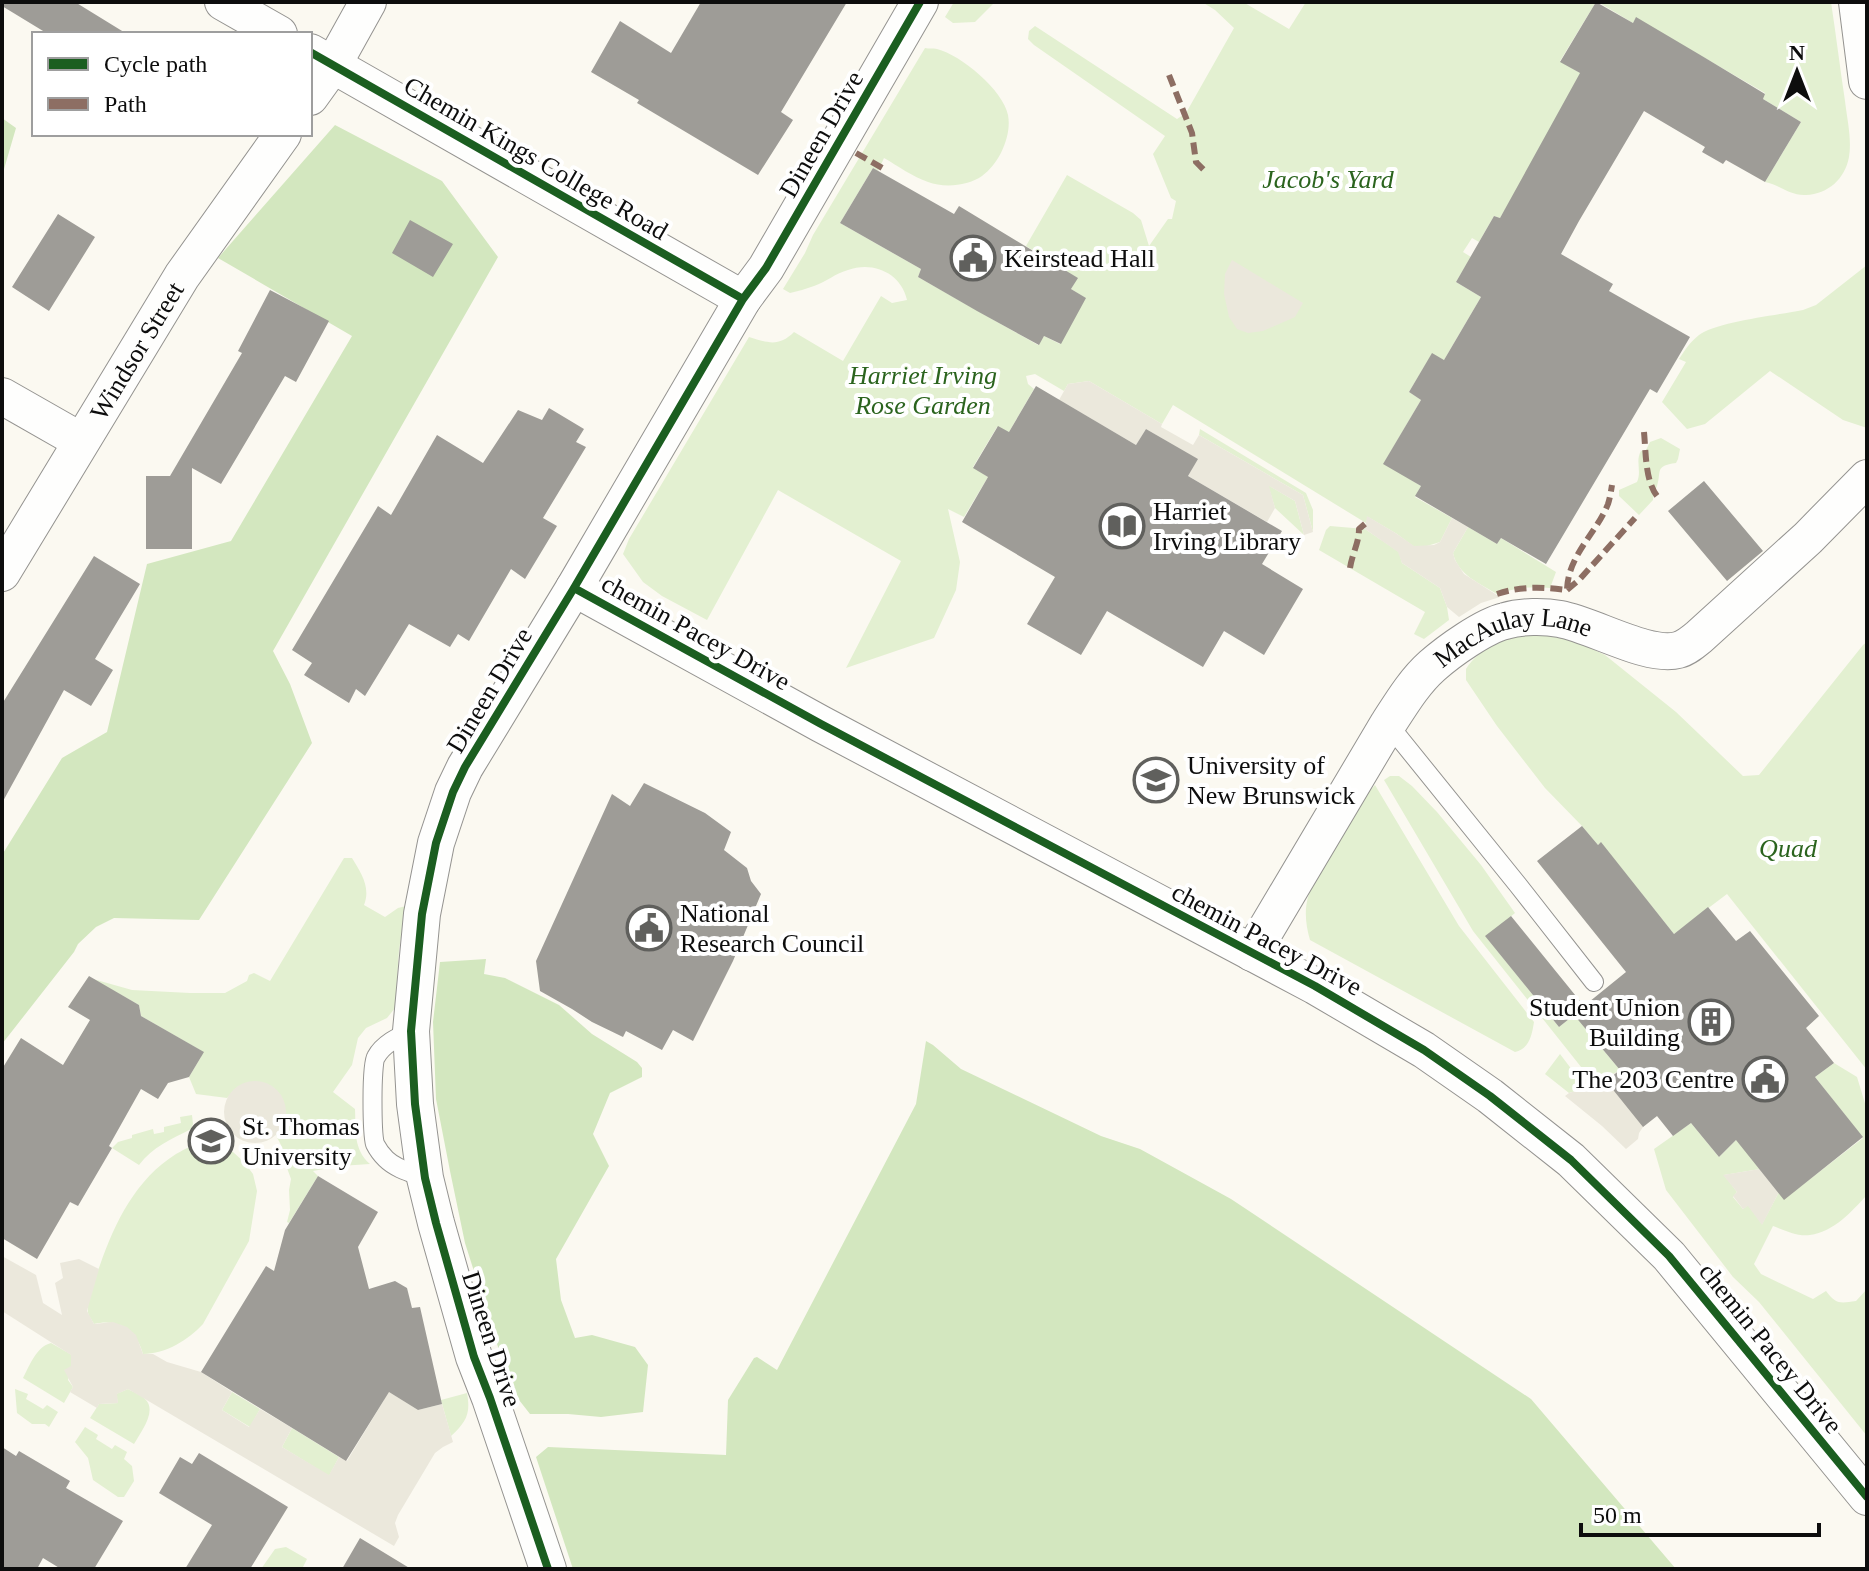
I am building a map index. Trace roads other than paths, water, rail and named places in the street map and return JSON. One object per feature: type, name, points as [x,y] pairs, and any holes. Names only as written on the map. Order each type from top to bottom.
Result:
[{"type":"street","points":[[223,2],[276,32]]},
{"type":"street","points":[[312,90],[322,58],[368,2]]},
{"type":"street","name":"Dineen Drive","points":[[548,1569],[474,1357],[425,1178],[415,1104],[411,1031],[422,914],[436,843],[453,792],[493,720],[743,299],[766,268],[920,2]]},
{"type":"street","points":[[1857,2],[1867,81]]},
{"type":"street","name":"Chemin Kings College Road","points":[[322,58],[743,299]]},
{"type":"street","name":"Windsor Street","points":[[2,573],[182,276],[282,136]]},
{"type":"street","points":[[2,396],[81,441]]},
{"type":"street","name":"MacAulay Lane","points":[[1252,953],[1388,724],[1431,667],[1464,642],[1504,621],[1541,618],[1578,623],[1643,647],[1667,651],[1681,649],[1699,637],[1798,548],[1867,478]]},
{"type":"street","name":"chemin Pacey Drive","points":[[574,588],[821,724],[1315,986],[1424,1050],[1490,1096],[1571,1160],[1669,1256],[1867,1497]]},
{"type":"lane","points":[[1388,724],[1594,982]]},
{"type":"place","name":"Keirstead Hall","points":[[973,258]]},
{"type":"place","name":"Harriet Irving Library","points":[[1122,526]]},
{"type":"place","name":"University of New Brunswick","points":[[1156,780]]},
{"type":"place","name":"National Research Council","points":[[649,928]]},
{"type":"place","name":"Student Union Building","points":[[1711,1022]]},
{"type":"place","name":"The 203 Centre","points":[[1765,1079]]},
{"type":"place","name":"St. Thomas University","points":[[211,1141]]},
{"type":"park label","name":"Jacob's Yard","points":[[1328,179]]},
{"type":"park label","name":"Harriet Irving Rose Garden","points":[[923,390]]},
{"type":"park label","name":"Quad","points":[[1788,848]]}]
